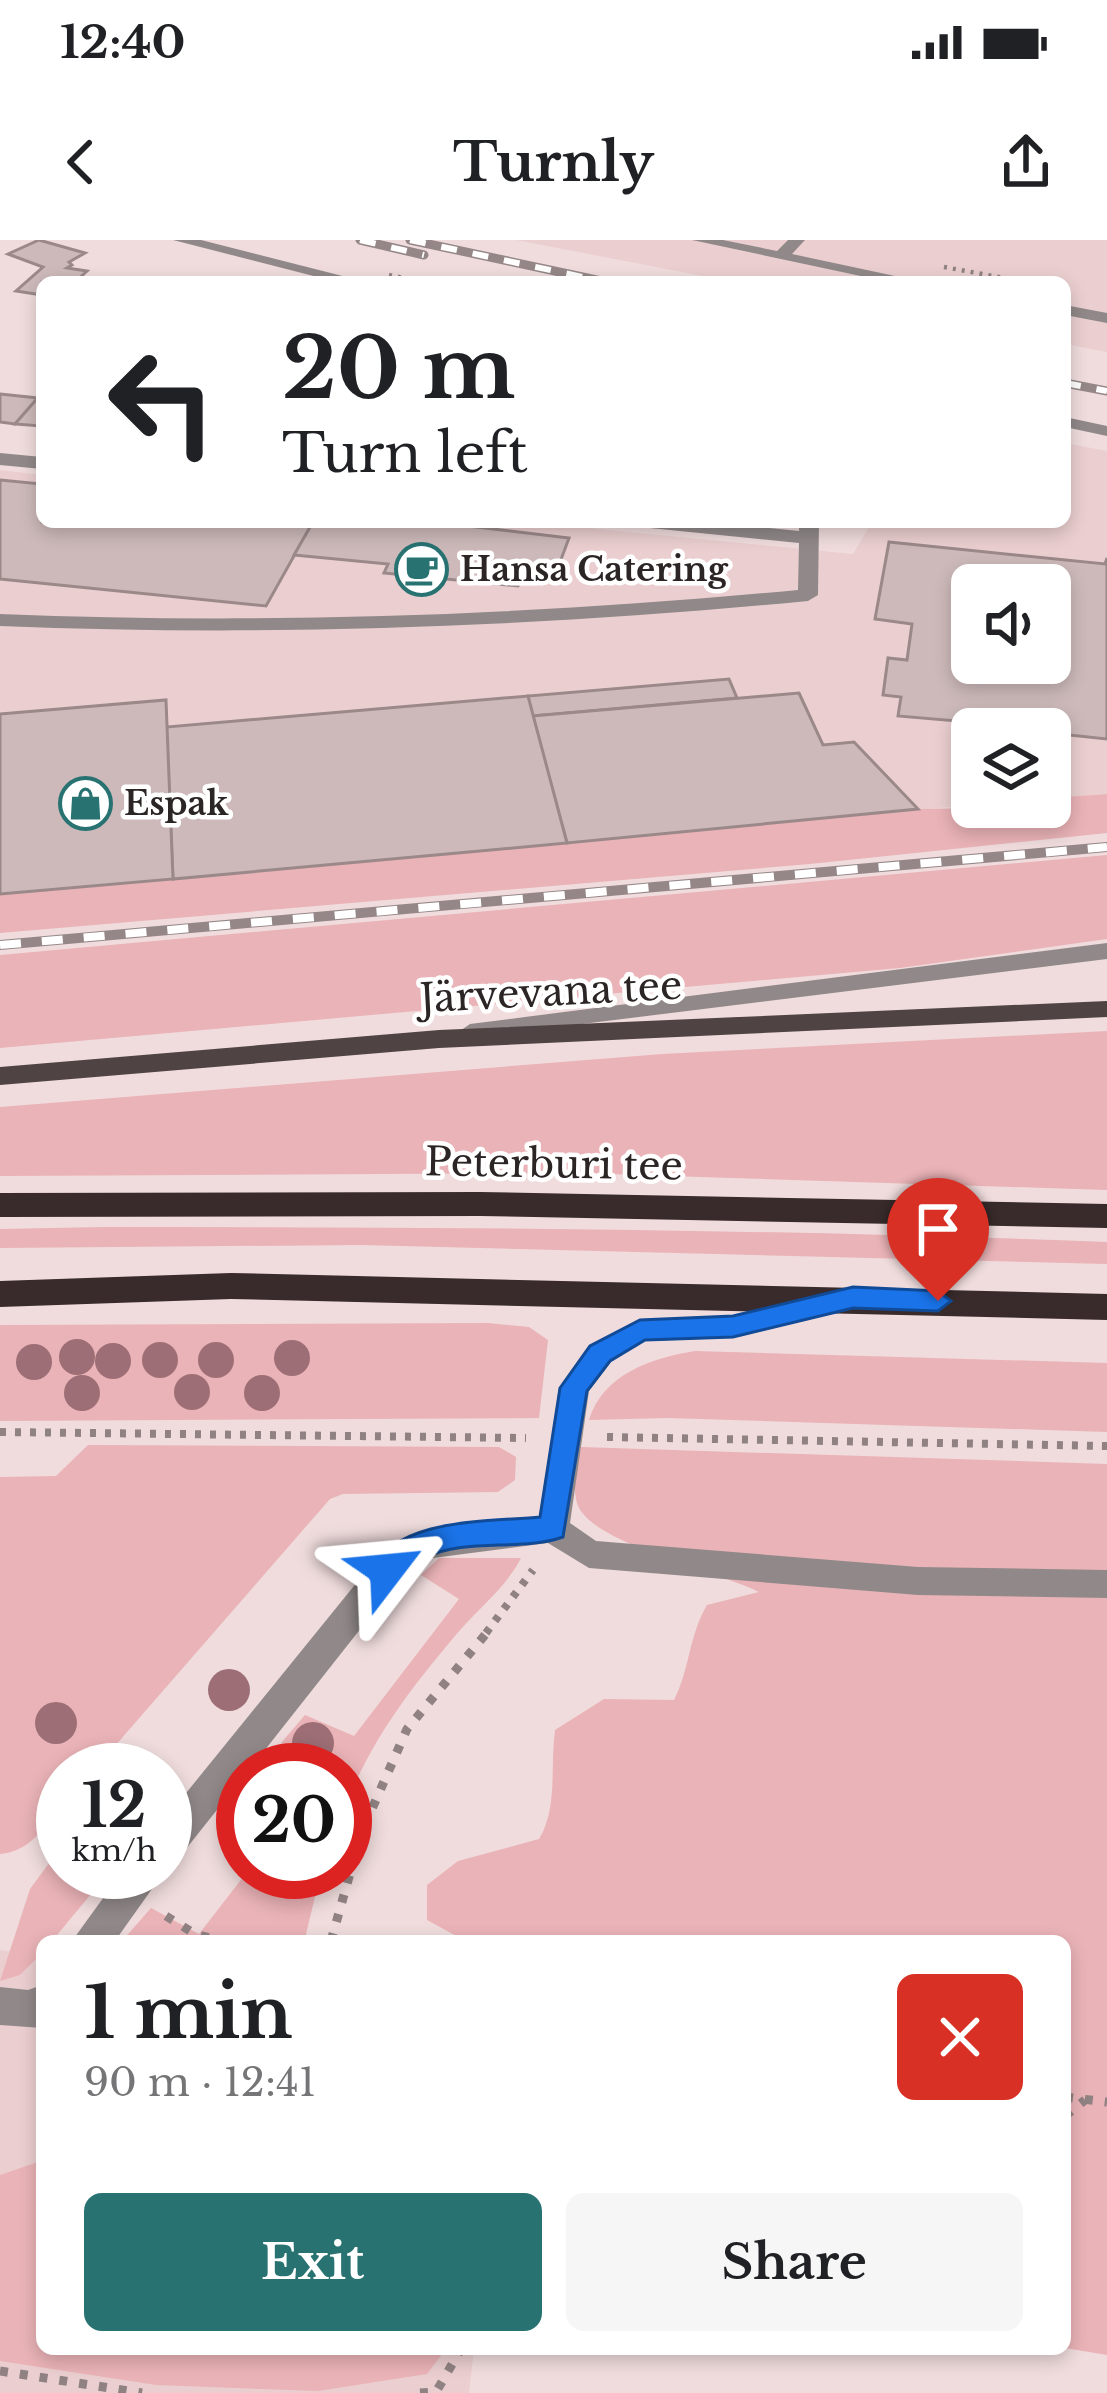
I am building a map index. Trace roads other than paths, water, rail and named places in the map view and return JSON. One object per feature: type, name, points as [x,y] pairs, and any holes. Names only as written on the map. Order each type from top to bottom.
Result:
[{"type":"highway","name":"Peterburi tee","points":[[0,1205],[480,1204],[1107,1216]]},
{"type":"highway","points":[[0,1294],[231,1286],[1107,1307]]},
{"type":"main road","name":"Järvevana tee","points":[[0,1076],[439,1039],[1107,1009]]},
{"type":"street","points":[[182,240],[333,276]]},
{"type":"street","points":[[700,240],[852,276]]},
{"type":"street","points":[[781,257],[796,240]]},
{"type":"street","points":[[1071,311],[1107,318]]},
{"type":"street","points":[[1071,423],[1107,431]]},
{"type":"street","points":[[0,459],[36,462]]},
{"type":"street","points":[[0,620],[130,627],[502,618],[808,595],[808,530],[768,528]]},
{"type":"street","points":[[439,1039],[574,1016],[1107,951]]},
{"type":"street","points":[[553,1528],[574,1388],[600,1354],[640,1330],[733,1327],[853,1298]]},
{"type":"street","points":[[192,1813],[387,1570],[416,1546],[553,1528],[589,1554],[918,1581],[1107,1583]]},
{"type":"street","points":[[96,1935],[124,1899]]},
{"type":"street","points":[[0,2006],[36,2011]]},
{"type":"railway","points":[[360,240],[424,255]]},
{"type":"railway","points":[[410,240],[578,276]]},
{"type":"railway","points":[[1071,384],[1107,391]]},
{"type":"railway","points":[[0,945],[1107,847]]},
{"type":"place","name":"Hansa Catering","points":[[421,569]]},
{"type":"place","name":"Espak","points":[[85,803]]}]
